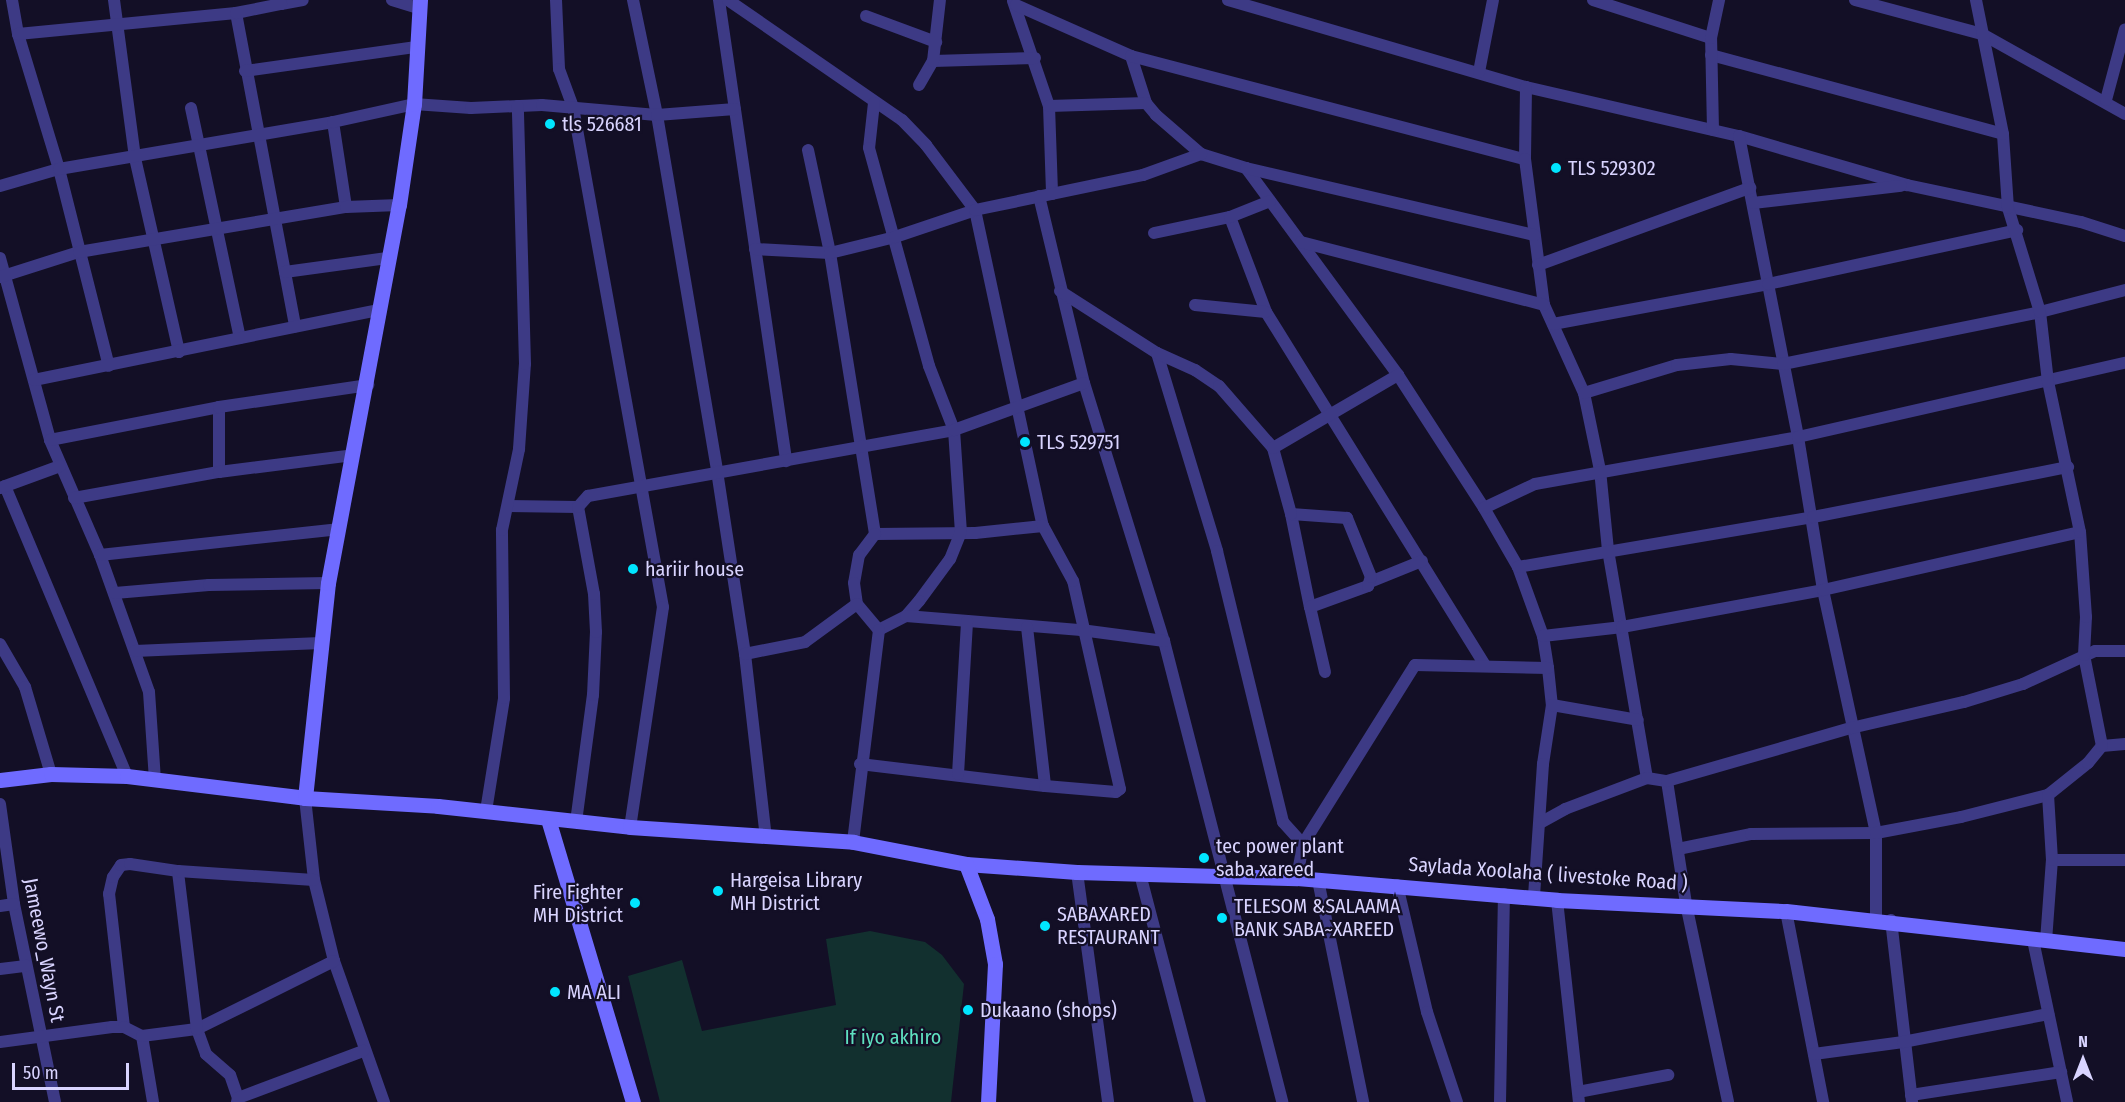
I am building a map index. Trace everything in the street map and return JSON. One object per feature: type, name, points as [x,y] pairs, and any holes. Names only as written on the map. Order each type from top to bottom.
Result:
[{"type":"main road","points":[[305,798],[328,584],[368,385],[414,104],[419,4]]},
{"type":"main road","name":"Saylada Xoolaha ( livestoke Road )","points":[[0,780],[51,774],[127,776],[305,798],[438,806],[630,827],[853,842],[966,864],[1077,872],[1297,878],[1557,900],[1686,904],[1786,911],[1884,920],[2125,949]]},
{"type":"main road","points":[[548,819],[633,1102]]},
{"type":"main road","points":[[966,864],[987,919],[994,964],[988,1102]]},
{"type":"street","points":[[12,0],[18,34],[58,169],[109,366]]},
{"type":"street","points":[[114,0],[135,158],[178,352]]},
{"type":"street","points":[[18,34],[236,13],[281,2],[303,0]]},
{"type":"street","points":[[392,0],[419,4]]},
{"type":"street","points":[[556,0],[559,69],[573,107],[663,607],[630,827]]},
{"type":"street","points":[[633,0],[657,116],[717,471],[745,654],[766,837]]},
{"type":"street","points":[[720,0],[786,460]]},
{"type":"street","points":[[728,0],[914,131],[975,210],[1019,405],[1043,526],[1071,576],[1081,630],[1122,784],[1116,792],[1044,786],[860,764]]},
{"type":"street","points":[[919,85],[933,61],[940,0]]},
{"type":"street","points":[[1228,0],[1526,87],[1739,136],[1907,185],[2081,222],[2125,236]]},
{"type":"street","points":[[1479,72],[1492,0]]},
{"type":"street","points":[[1593,0],[1711,38]]},
{"type":"street","points":[[1713,130],[1711,38],[1719,0]]},
{"type":"street","points":[[1855,0],[1982,34],[2106,100],[2125,114]]},
{"type":"street","points":[[1976,0],[2003,134],[2008,208],[2017,230],[2040,312],[2049,382],[2080,532],[2086,617],[2084,655],[2102,746]]},
{"type":"street","points":[[1014,3],[1131,56],[1525,159]]},
{"type":"street","points":[[1014,3],[1035,58],[1049,106],[1045,195],[1060,291],[1084,383],[1164,641],[1221,876],[1282,1102]]},
{"type":"street","points":[[236,13],[246,71],[261,134],[295,326]]},
{"type":"street","points":[[866,16],[936,42]]},
{"type":"street","points":[[2106,100],[2123,44],[2125,28]]},
{"type":"street","points":[[246,71],[416,47]]},
{"type":"street","points":[[1711,55],[2003,134]]},
{"type":"street","points":[[1131,56],[1146,102],[1201,154],[1246,168],[1534,235]]},
{"type":"street","points":[[933,61],[1035,58]]},
{"type":"street","points":[[1526,87],[1525,159],[1544,305],[1584,393],[1600,470],[1608,550],[1647,778]]},
{"type":"street","points":[[1049,106],[1146,102]]},
{"type":"street","points":[[874,103],[869,148],[929,366],[954,430],[961,532],[950,559],[906,616],[879,630]]},
{"type":"street","points":[[0,186],[58,169],[135,158],[333,123],[414,104],[471,108],[573,107],[657,116],[735,109]]},
{"type":"street","points":[[486,812],[504,698],[502,530],[519,449],[525,364],[518,106]]},
{"type":"street","points":[[191,108],[240,338]]},
{"type":"street","points":[[333,123],[346,207]]},
{"type":"street","points":[[1739,136],[1813,517],[1823,590],[1851,728],[1876,832],[1884,920],[1912,1099],[2061,1072]]},
{"type":"street","points":[[808,150],[830,253],[875,534],[859,555],[854,583],[856,604],[879,630],[860,764],[853,842]]},
{"type":"street","points":[[755,249],[830,253],[895,237],[975,210],[1143,175],[1201,154]]},
{"type":"street","points":[[1246,168],[1398,375],[1484,508],[1518,567],[1543,636],[1551,705],[1543,764],[1534,897]]},
{"type":"street","points":[[1753,203],[1907,185]]},
{"type":"street","points":[[1538,265],[1750,188]]},
{"type":"street","points":[[1154,233],[1230,217],[1270,201]]},
{"type":"street","points":[[3,277],[79,252],[217,227],[346,207],[399,206]]},
{"type":"street","points":[[1230,217],[1266,312],[1327,416],[1422,561],[1484,664]]},
{"type":"street","points":[[1553,324],[1768,284],[2017,230]]},
{"type":"street","points":[[1301,242],[1544,305]]},
{"type":"street","points":[[0,258],[3,277],[50,440],[115,592],[153,706],[155,780]]},
{"type":"street","points":[[285,272],[387,258]]},
{"type":"street","points":[[1584,393],[1696,361],[1783,364],[2040,312],[2125,290]]},
{"type":"street","points":[[1060,291],[1156,353],[1195,370],[1219,386],[1273,448],[1291,514],[1325,672]]},
{"type":"street","points":[[1195,305],[1266,312]]},
{"type":"street","points":[[34,380],[379,310]]},
{"type":"street","points":[[1156,353],[1217,550],[1283,822],[1303,844]]},
{"type":"street","points":[[1484,508],[1535,484],[1600,470],[1798,437],[2125,363]]},
{"type":"street","points":[[1273,448],[1398,375]]},
{"type":"street","points":[[508,506],[578,507],[595,494],[954,430],[1084,383]]},
{"type":"street","points":[[50,440],[219,406],[368,385]]},
{"type":"street","points":[[219,406],[219,472]]},
{"type":"street","points":[[74,498],[219,472],[353,455]]},
{"type":"street","points":[[60,466],[2,487],[127,776]]},
{"type":"street","points":[[1518,567],[1813,517],[2068,467]]},
{"type":"street","points":[[576,822],[593,695],[596,633],[594,594],[578,507]]},
{"type":"street","points":[[1291,514],[1347,518],[1371,582]]},
{"type":"street","points":[[875,534],[961,532],[1043,526]]},
{"type":"street","points":[[100,555],[338,529]]},
{"type":"street","points":[[1543,636],[1622,627],[1823,590],[2080,532]]},
{"type":"street","points":[[1310,607],[1422,561]]},
{"type":"street","points":[[115,592],[209,585],[328,584]]},
{"type":"street","points":[[745,654],[805,642],[856,604]]},
{"type":"street","points":[[906,616],[1081,630],[1164,641]]},
{"type":"street","points":[[958,774],[967,621]]},
{"type":"street","points":[[1027,627],[1044,786]]},
{"type":"street","points":[[135,651],[321,643]]},
{"type":"street","points":[[0,644],[25,687],[51,774]]},
{"type":"street","points":[[1540,823],[1565,809],[1647,778],[1667,781],[1851,728],[2023,684],[2084,655],[2125,651]]},
{"type":"street","points":[[1297,878],[1303,844],[1415,665],[1484,664],[1548,668]]},
{"type":"street","points":[[1551,705],[1638,720]]},
{"type":"street","points":[[1678,849],[1751,834],[1876,832],[1961,817],[2048,795],[2088,763],[2102,746],[2125,744]]},
{"type":"street","points":[[1667,781],[1686,904],[1728,1102]]},
{"type":"street","points":[[2048,795],[2052,860],[2039,940],[2048,1014],[2067,1102]]},
{"type":"street","points":[[305,798],[315,880],[334,961],[363,1051],[384,1102]]},
{"type":"street","name":"Jameewo_Wayn St","points":[[0,804],[3,850],[55,1102]]},
{"type":"street","points":[[2052,860],[2125,860]]},
{"type":"street","points":[[124,1027],[109,894],[113,877],[121,865],[315,880]]},
{"type":"street","points":[[178,871],[196,1029],[206,1054],[230,1075],[237,1100],[363,1051]]},
{"type":"street","points":[[1077,872],[1108,1102]]},
{"type":"street","points":[[1140,874],[1200,1102]]},
{"type":"street","points":[[1318,880],[1363,1102]]},
{"type":"street","points":[[1397,885],[1427,1012],[1456,1102]]},
{"type":"street","points":[[1500,1102],[1504,894]]},
{"type":"street","points":[[1557,900],[1579,1097],[1668,1075]]},
{"type":"street","points":[[0,906],[14,904]]},
{"type":"street","points":[[1786,911],[1823,1102]]},
{"type":"street","points":[[0,1042],[41,1039],[124,1027],[142,1036],[196,1029],[334,961]]},
{"type":"street","points":[[0,969],[26,966]]},
{"type":"street","points":[[1814,1054],[1903,1042],[2048,1014]]},
{"type":"street","points":[[142,1036],[153,1102]]},
{"type":"green space","name":"If iyo akhiro","points":[[870,931],[925,942],[942,955],[964,984],[951,1102],[660,1102],[628,976],[682,960],[702,1031],[836,1005],[826,939]]},
{"type":"place","name":"tls 526681","points":[[550,124]]},
{"type":"place","name":"TLS 529302","points":[[1556,168]]},
{"type":"place","name":"TLS 529751","points":[[1025,442]]},
{"type":"place","name":"hariir house","points":[[633,569]]},
{"type":"place","name":"tec power plant saba xareed","points":[[1204,858]]},
{"type":"place","name":"Hargeisa Library MH District","points":[[718,891]]},
{"type":"place","name":"Fire Fighter MH District","points":[[635,903]]},
{"type":"place","name":"TELESOM &SALAAMA BANK SABA~XAREED","points":[[1222,918]]},
{"type":"place","name":"SABAXARED RESTAURANT","points":[[1045,926]]},
{"type":"place","name":"MA ALI","points":[[555,992]]},
{"type":"place","name":"Dukaano (shops)","points":[[968,1010]]}]
